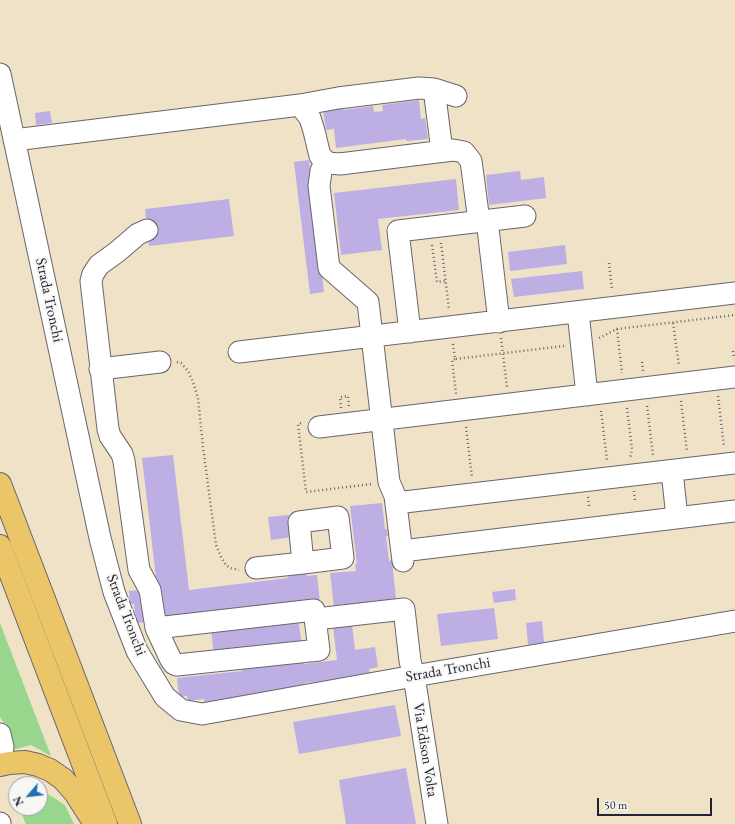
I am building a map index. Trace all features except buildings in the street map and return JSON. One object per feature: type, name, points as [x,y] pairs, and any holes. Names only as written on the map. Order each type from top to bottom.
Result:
[{"type":"highway","points":[[0,484],[130,824]]},
{"type":"highway","points":[[0,546],[106,824]]},
{"type":"highway","points":[[0,765],[25,762],[50,770],[63,780],[76,794],[95,824]]},
{"type":"street","name":"Strada Tronchi","points":[[0,74],[100,538],[112,584],[137,651],[165,697],[181,710],[202,714],[735,621]]},
{"type":"street","points":[[14,140],[300,105],[338,98],[419,88],[434,89],[456,96]]},
{"type":"street","points":[[434,89],[442,151]]},
{"type":"street","points":[[300,105],[310,118],[319,152],[325,162],[335,164],[442,151],[461,151],[470,157],[483,221],[499,322]]},
{"type":"street","points":[[325,162],[321,170],[319,186],[329,268],[368,302],[389,482],[395,494],[402,556],[735,511]]},
{"type":"street","points":[[410,332],[398,231],[525,216]]},
{"type":"street","points":[[147,230],[138,234],[99,265],[92,274],[91,281],[108,429],[110,436],[122,454],[124,461],[138,570],[150,590],[156,628],[171,660],[174,664],[181,665],[319,650],[314,610],[156,628]]},
{"type":"street","points":[[239,352],[735,293]]},
{"type":"street","points":[[578,312],[593,394]]},
{"type":"street","points":[[100,369],[160,362]]},
{"type":"street","points":[[312,425],[464,410],[735,377]]},
{"type":"street","points":[[396,504],[735,463]]},
{"type":"street","points":[[672,471],[677,518]]},
{"type":"street","points":[[256,568],[303,563]]},
{"type":"street","name":"Via Edison Volta","points":[[316,619],[404,609],[410,661],[414,676],[437,824]]},
{"type":"street","points":[[0,734],[3,747],[0,760]]},
{"type":"path","points":[[430,227],[437,282],[445,281]]},
{"type":"path","points":[[499,322],[509,404]]},
{"type":"path","points":[[455,359],[452,360],[458,405],[463,404],[474,494]]},
{"type":"path","points":[[160,362],[172,361],[181,364],[188,371],[196,390],[200,407],[203,447],[215,536],[221,557],[226,566],[230,568],[239,570],[256,568]]},
{"type":"path","points":[[642,362],[653,459]]},
{"type":"path","points":[[593,394],[608,465]]},
{"type":"path","points":[[312,425],[298,424],[306,492],[389,482]]},
{"type":"green space","points":[[0,623],[51,756],[31,745],[12,750],[11,735],[0,717]]},
{"type":"green space","points":[[48,794],[65,805],[74,824],[26,824],[22,816],[48,816]]}]
